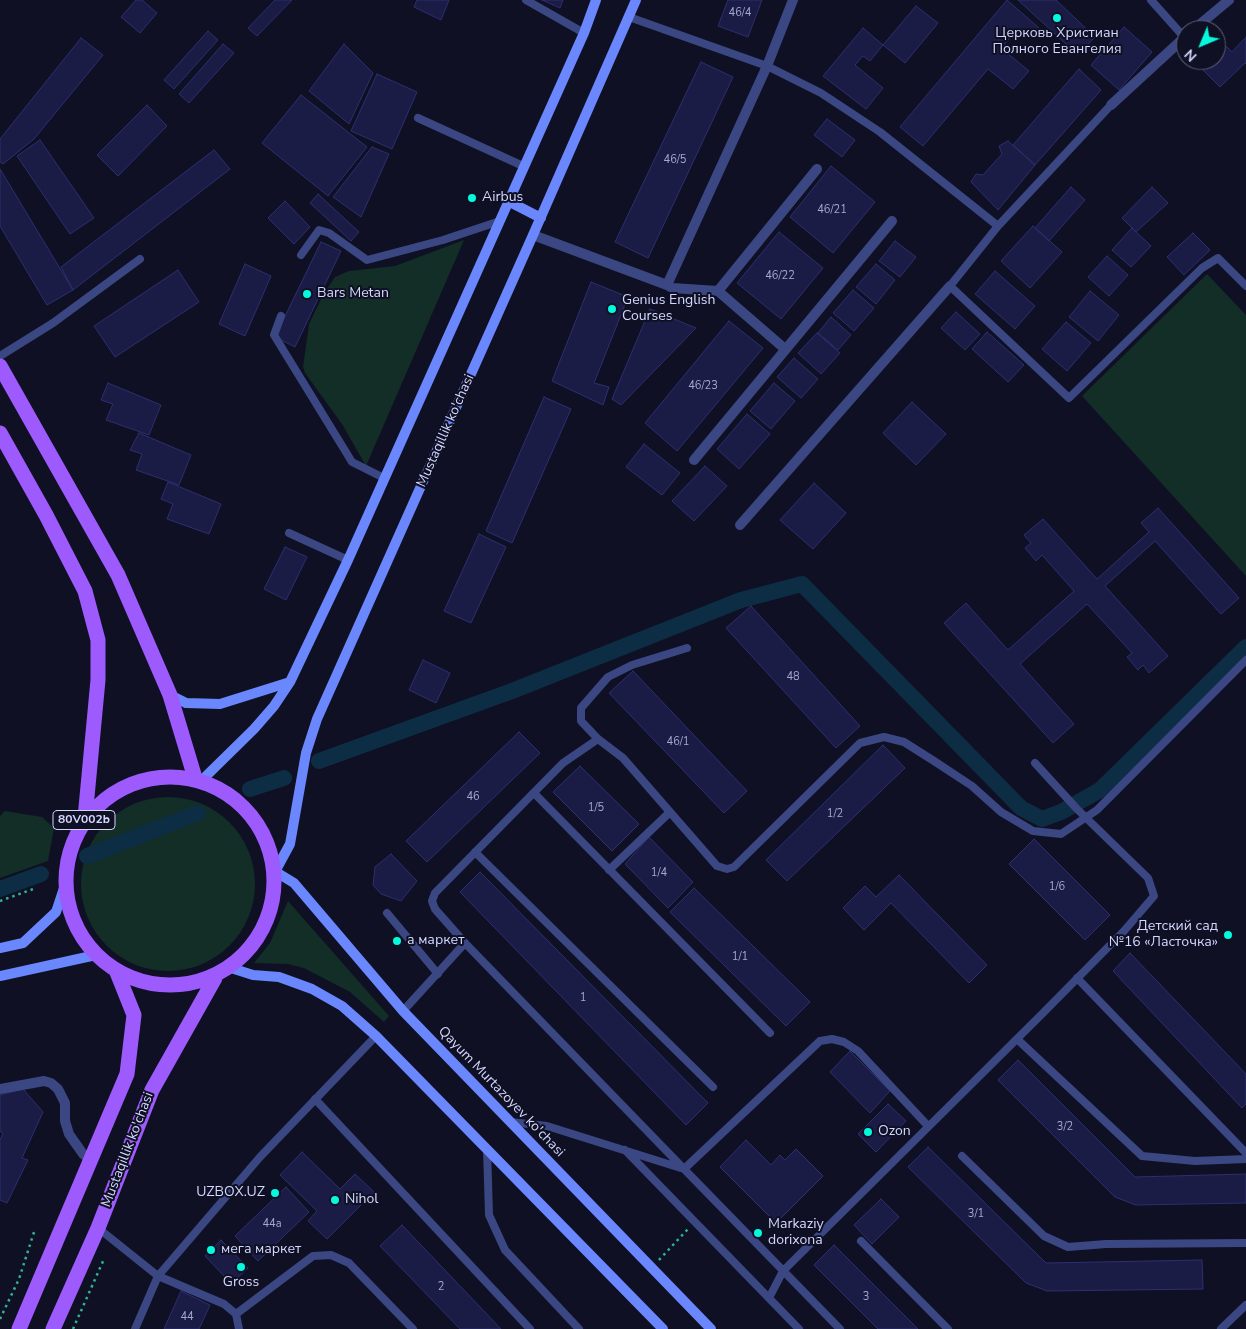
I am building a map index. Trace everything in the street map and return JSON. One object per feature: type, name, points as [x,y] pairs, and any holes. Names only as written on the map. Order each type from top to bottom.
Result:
[{"type":"main road","points":[[0,366],[118,575],[170,695],[198,779],[254,729],[274,706],[290,682],[348,560],[584,33],[596,0]]},
{"type":"main road","name":"Mustaqillik ko'chasi","points":[[276,870],[290,844],[306,753],[317,719],[534,236],[636,0]]},
{"type":"main road","points":[[508,202],[541,218]]},
{"type":"main road","points":[[0,433],[46,515],[85,592],[98,640],[98,680],[85,818]]},
{"type":"main road","points":[[170,695],[186,703],[220,704],[290,682]]},
{"type":"main road","name":"80V002b","points":[[146,778],[198,779],[231,796],[248,814],[276,870],[276,891],[272,911],[256,942],[231,968],[215,978],[179,985],[146,983],[116,970],[96,955],[80,934],[70,911],[65,885],[68,850],[85,818],[111,794],[146,778]]},
{"type":"main road","name":"Qayum Murtazoyev ko'chasi","points":[[276,870],[294,883],[403,1011],[711,1329]]},
{"type":"main road","points":[[0,948],[23,943],[56,912],[65,885]]},
{"type":"main road","points":[[0,976],[96,955]]},
{"type":"main road","points":[[231,968],[253,975],[279,977],[312,989],[342,1006],[376,1036],[664,1329]]},
{"type":"main road","name":"Mustaqillik ko'chasi","points":[[19,1329],[128,1074],[134,1015],[116,970]]},
{"type":"main road","name":"Mustaqillik ko'chasi","points":[[53,1329],[98,1228],[152,1090],[215,978]]},
{"type":"street","points":[[668,285],[767,66],[793,0]]},
{"type":"street","points":[[1205,20],[1229,0]]},
{"type":"street","points":[[1111,105],[1176,44]]},
{"type":"street","points":[[718,291],[817,169]]},
{"type":"street","points":[[694,460],[892,221]]},
{"type":"street","points":[[534,236],[672,288],[718,291],[786,349]]},
{"type":"street","points":[[740,525],[950,286]]},
{"type":"street","points":[[0,1089],[44,1081],[51,1083],[58,1089],[65,1103],[65,1121],[69,1134],[83,1154],[92,1160]]},
{"type":"lane","points":[[526,0],[584,33]]},
{"type":"lane","points":[[1151,0],[1176,26]]},
{"type":"lane","points":[[629,17],[767,66],[821,93],[880,132],[998,226]]},
{"type":"lane","points":[[1111,105],[998,226],[950,286],[1069,398],[1202,268],[1218,258],[1246,286]]},
{"type":"lane","points":[[418,118],[524,166]]},
{"type":"lane","points":[[301,255],[319,230],[330,233],[367,260],[442,240],[500,221]]},
{"type":"lane","points":[[0,356],[53,324],[140,259]]},
{"type":"lane","points":[[281,316],[274,335],[352,462],[384,478]]},
{"type":"lane","points":[[289,533],[348,560]]},
{"type":"lane","points":[[687,648],[632,665],[608,678],[581,708],[581,721],[598,738],[623,758],[717,866],[727,869],[734,868],[860,743],[884,736],[904,742],[934,761],[972,786],[1001,812],[1033,831],[1061,834],[1087,818],[1246,660]]},
{"type":"lane","points":[[598,738],[563,763],[435,893],[432,901],[435,909],[465,943],[840,1329]]},
{"type":"lane","points":[[769,1298],[783,1271],[1017,1039],[1154,896],[1148,878],[1064,795],[1035,763]]},
{"type":"lane","points":[[534,793],[770,1033]]},
{"type":"lane","points":[[609,870],[670,812]]},
{"type":"lane","points":[[475,852],[713,1087]]},
{"type":"lane","points":[[388,913],[438,974]]},
{"type":"lane","points":[[403,1011],[465,943]]},
{"type":"lane","points":[[1077,978],[1246,1153]]},
{"type":"lane","points":[[135,1329],[158,1276],[260,1157],[376,1036]]},
{"type":"lane","points":[[684,1169],[820,1041],[832,1039],[858,1051],[928,1126]]},
{"type":"lane","points":[[1017,1039],[1142,1156],[1195,1161],[1246,1159]]},
{"type":"lane","points":[[315,1099],[530,1329]]},
{"type":"lane","points":[[510,1122],[547,1126],[684,1169]]},
{"type":"lane","points":[[487,1149],[489,1216],[505,1250],[579,1329]]},
{"type":"lane","points":[[624,1149],[800,1329]]},
{"type":"lane","points":[[962,1156],[1044,1236],[1068,1247],[1106,1244],[1246,1242]]},
{"type":"lane","points":[[98,1228],[158,1276],[224,1304],[236,1314],[239,1329]]},
{"type":"lane","points":[[861,1241],[948,1329]]},
{"type":"lane","points":[[236,1314],[312,1256],[332,1255],[349,1263],[413,1329]]},
{"type":"lane","points":[[1221,1329],[1246,1305]]},
{"type":"path","points":[[0,901],[36,888]]},
{"type":"path","points":[[651,1268],[694,1222]]},
{"type":"path","points":[[0,1320],[19,1279],[35,1229]]},
{"type":"path","points":[[74,1329],[104,1259]]},
{"type":"green space","points":[[464,240],[366,466],[342,424],[305,373],[303,367],[309,324],[323,295],[335,277],[349,271],[395,266]]},
{"type":"green space","points":[[1207,274],[1246,315],[1246,576],[1082,396]]},
{"type":"green space","points":[[177,797],[201,803],[217,811],[230,822],[241,835],[249,851],[254,867],[254,901],[249,917],[241,933],[230,946],[217,957],[193,968],[177,971],[159,971],[143,968],[119,957],[95,933],[82,901],[81,875],[84,859],[95,835],[119,811],[151,798]]},
{"type":"green space","points":[[5,811],[42,817],[54,828],[48,861],[0,878],[0,816]]},
{"type":"green space","points":[[288,901],[389,1016],[384,1022],[350,992],[304,968],[288,964],[254,963],[270,943]]},
{"type":"building","points":[[136,0],[142,0],[157,13],[140,33],[121,17]]},
{"type":"building","points":[[275,0],[292,0],[257,36],[248,28]]},
{"type":"building","points":[[417,0],[449,0],[441,20],[414,7]]},
{"type":"building","points":[[542,0],[563,0],[560,8]]},
{"type":"building","points":[[728,0],[762,0],[748,37],[718,26]]},
{"type":"building","points":[[1007,0],[1039,28],[1029,39],[1018,29],[1001,48],[1029,71],[1013,89],[988,69],[923,146],[900,127]]},
{"type":"building","name":"Церковь Христиан Полного Евангелия","points":[[1018,0],[1056,0],[1095,37],[1078,55]]},
{"type":"building","points":[[916,6],[938,23],[905,63],[883,45]]},
{"type":"building","points":[[1124,27],[1152,52],[1119,90],[1091,65]]},
{"type":"building","points":[[863,28],[883,45],[870,61],[863,56],[855,65],[883,88],[866,109],[823,76]]},
{"type":"building","points":[[208,31],[218,40],[174,89],[164,80]]},
{"type":"building","points":[[1246,37],[1246,64],[1220,87],[1203,70],[1226,70],[1226,46],[1232,52]]},
{"type":"building","points":[[81,38],[103,55],[34,139],[3,164],[0,162],[0,139]]},
{"type":"building","points":[[223,44],[234,53],[189,103],[179,94]]},
{"type":"building","points":[[344,44],[373,73],[349,124],[309,91]]},
{"type":"building","points":[[701,62],[733,77],[648,258],[615,242]]},
{"type":"building","points":[[1079,69],[1101,90],[1035,165],[1013,145]]},
{"type":"building","points":[[377,74],[417,92],[392,149],[351,131]]},
{"type":"building","points":[[301,95],[367,147],[328,196],[262,143]]},
{"type":"building","points":[[147,105],[167,126],[118,176],[97,155]]},
{"type":"building","points":[[827,119],[855,140],[842,157],[814,135]]},
{"type":"building","points":[[40,140],[94,218],[70,234],[17,156]]},
{"type":"building","points":[[1008,141],[1035,165],[998,210],[971,182],[976,174],[983,175],[1002,154],[999,146]]},
{"type":"building","points":[[372,147],[389,154],[361,217],[333,197]]},
{"type":"building","points":[[214,150],[230,169],[73,290],[61,267]]},
{"type":"building","points":[[831,166],[875,202],[833,253],[790,217]]},
{"type":"building","points":[[0,169],[73,290],[47,305],[0,226]]},
{"type":"building","points":[[1071,187],[1085,200],[1049,241],[1035,228]]},
{"type":"building","points":[[1152,187],[1168,203],[1136,232],[1122,218]]},
{"type":"building","points":[[318,194],[359,232],[351,241],[310,203]]},
{"type":"building","points":[[285,201],[310,227],[294,244],[268,218]]},
{"type":"building","points":[[1033,226],[1062,252],[1030,288],[1001,261]]},
{"type":"building","points":[[1132,228],[1151,246],[1131,267],[1112,250]]},
{"type":"building","points":[[779,232],[823,268],[781,319],[737,283]]},
{"type":"building","points":[[1193,233],[1210,250],[1184,275],[1167,257]]},
{"type":"building","points":[[895,241],[916,257],[900,277],[879,261]]},
{"type":"building","points":[[321,242],[341,251],[295,347],[275,337]]},
{"type":"building","points":[[1107,256],[1128,275],[1109,296],[1088,277]]},
{"type":"building","points":[[245,264],[271,276],[245,336],[219,324]]},
{"type":"building","points":[[876,264],[895,280],[876,304],[856,287]]},
{"type":"building","points":[[178,270],[199,302],[115,357],[94,326]]},
{"type":"building","points":[[995,271],[1035,306],[1015,329],[975,294]]},
{"type":"building","points":[[591,282],[628,297],[594,383],[609,387],[603,405],[552,381]]},
{"type":"building","points":[[853,290],[874,308],[854,331],[833,313]]},
{"type":"building","points":[[1090,291],[1119,315],[1098,341],[1069,317]]},
{"type":"building","points":[[650,309],[696,328],[621,405],[612,399]]},
{"type":"building","points":[[956,312],[980,334],[965,350],[941,328]]},
{"type":"building","points":[[831,317],[851,335],[838,350],[818,333]]},
{"type":"building","points":[[729,321],[763,348],[677,451],[645,423]]},
{"type":"building","points":[[1066,322],[1091,343],[1067,371],[1042,349]]},
{"type":"building","points":[[987,332],[1024,365],[1008,382],[972,349]]},
{"type":"building","points":[[817,333],[840,353],[821,374],[798,353]]},
{"type":"building","points":[[794,358],[818,379],[801,398],[777,377]]},
{"type":"building","points":[[108,383],[161,405],[149,435],[106,420],[113,404],[101,400]]},
{"type":"building","points":[[774,383],[795,401],[771,429],[750,411]]},
{"type":"building","points":[[544,397],[571,409],[512,543],[486,531]]},
{"type":"building","points":[[912,402],[946,434],[916,465],[883,433]]},
{"type":"building","points":[[747,414],[770,434],[739,469],[717,449]]},
{"type":"building","points":[[139,433],[191,455],[179,485],[136,470],[142,454],[130,450]]},
{"type":"building","points":[[644,444],[680,473],[662,495],[626,467]]},
{"type":"building","points":[[705,466],[727,486],[694,521],[672,501]]},
{"type":"building","points":[[168,482],[221,504],[209,534],[167,519],[173,504],[161,499]]},
{"type":"building","points":[[814,483],[846,513],[813,549],[780,520]]},
{"type":"building","points":[[1158,508],[1239,598],[1221,614],[1155,541],[1105,586],[1168,656],[1149,673],[1143,665],[1138,670],[1127,657],[1132,653],[1087,604],[1020,664],[1074,724],[1053,743],[944,623],[966,603],[1008,650],[1074,591],[1042,555],[1036,561],[1025,548],[1031,543],[1024,535],[1043,519],[1097,579],[1149,532],[1141,523]]},
{"type":"building","points":[[479,534],[506,547],[471,623],[444,611]]},
{"type":"building","points":[[285,547],[307,557],[286,600],[264,589]]},
{"type":"building","points":[[751,606],[860,726],[836,748],[726,628]]},
{"type":"building","points":[[423,660],[450,673],[436,703],[409,690]]},
{"type":"building","points":[[633,671],[747,791],[724,813],[609,693]]},
{"type":"building","points":[[519,732],[540,753],[427,862],[406,841]]},
{"type":"building","points":[[883,745],[905,768],[787,881],[766,860]]},
{"type":"building","points":[[580,766],[639,824],[612,851],[553,792]]},
{"type":"building","points":[[649,837],[693,882],[668,908],[625,864]]},
{"type":"building","points":[[1034,839],[1110,915],[1085,940],[1009,864]]},
{"type":"building","points":[[391,854],[417,881],[401,901],[381,894],[373,885],[375,867]]},
{"type":"building","points":[[480,872],[708,1103],[686,1125],[460,892]]},
{"type":"building","points":[[899,875],[987,965],[969,983],[891,903],[864,930],[843,908],[865,886],[876,897]]},
{"type":"building","points":[[694,888],[810,1002],[786,1026],[670,912]]},
{"type":"building","points":[[1130,953],[1246,1074],[1246,1104],[1242,1108],[1113,971]]},
{"type":"building","points":[[850,1051],[890,1091],[870,1113],[830,1072]]},
{"type":"building","points":[[1018,1060],[1135,1177],[1246,1174],[1246,1203],[1136,1205],[1115,1197],[998,1080]]},
{"type":"building","points":[[23,1089],[43,1112],[22,1158],[28,1160],[7,1203],[0,1200],[0,1140],[3,1134],[0,1131],[0,1095]]},
{"type":"building","points":[[888,1104],[906,1121],[876,1152],[858,1134]]},
{"type":"building","points":[[746,1140],[771,1165],[780,1155],[785,1160],[796,1149],[823,1176],[776,1223],[720,1167]]},
{"type":"building","points":[[928,1147],[1046,1263],[1202,1260],[1203,1289],[1047,1291],[1026,1283],[908,1167]]},
{"type":"building","name":"Nihol","points":[[302,1152],[340,1189],[355,1174],[374,1192],[327,1239],[308,1221],[317,1211],[280,1175]]},
{"type":"building","points":[[286,1187],[309,1212],[258,1261],[235,1236]]},
{"type":"building","points":[[881,1199],[899,1217],[872,1244],[854,1225]]},
{"type":"building","points":[[402,1225],[501,1329],[460,1329],[380,1246]]},
{"type":"building","points":[[221,1240],[248,1268],[233,1282],[229,1277],[227,1279],[205,1256]]},
{"type":"building","points":[[834,1245],[918,1329],[878,1329],[814,1265]]},
{"type":"building","points":[[181,1291],[210,1305],[199,1329],[164,1329]]},
{"type":"waterway","points":[[319,761],[512,691],[741,600],[802,584],[1021,808],[1042,819],[1061,812],[1100,790],[1246,647]]},
{"type":"waterway","points":[[250,789],[284,778]]},
{"type":"waterway","points":[[87,856],[198,813]]},
{"type":"waterway","points":[[0,889],[41,874]]},
{"type":"place","name":"Церковь Христиан Полного Евангелия","points":[[1057,18]]},
{"type":"place","name":"Airbus","points":[[472,198]]},
{"type":"place","name":"Bars Metan","points":[[307,294]]},
{"type":"place","name":"Genius English Courses","points":[[612,309]]},
{"type":"place","name":"Детский сад №16 «Ласточка»","points":[[1228,935]]},
{"type":"place","name":"а маркет","points":[[397,941]]},
{"type":"place","name":"Ozon","points":[[868,1132]]},
{"type":"place","name":"UZBOX.UZ","points":[[275,1193]]},
{"type":"place","name":"Nihol","points":[[335,1200]]},
{"type":"place","name":"Markaziy dorixona","points":[[758,1233]]},
{"type":"place","name":"мега маркет","points":[[211,1250]]},
{"type":"place","name":"Gross","points":[[241,1267]]}]
